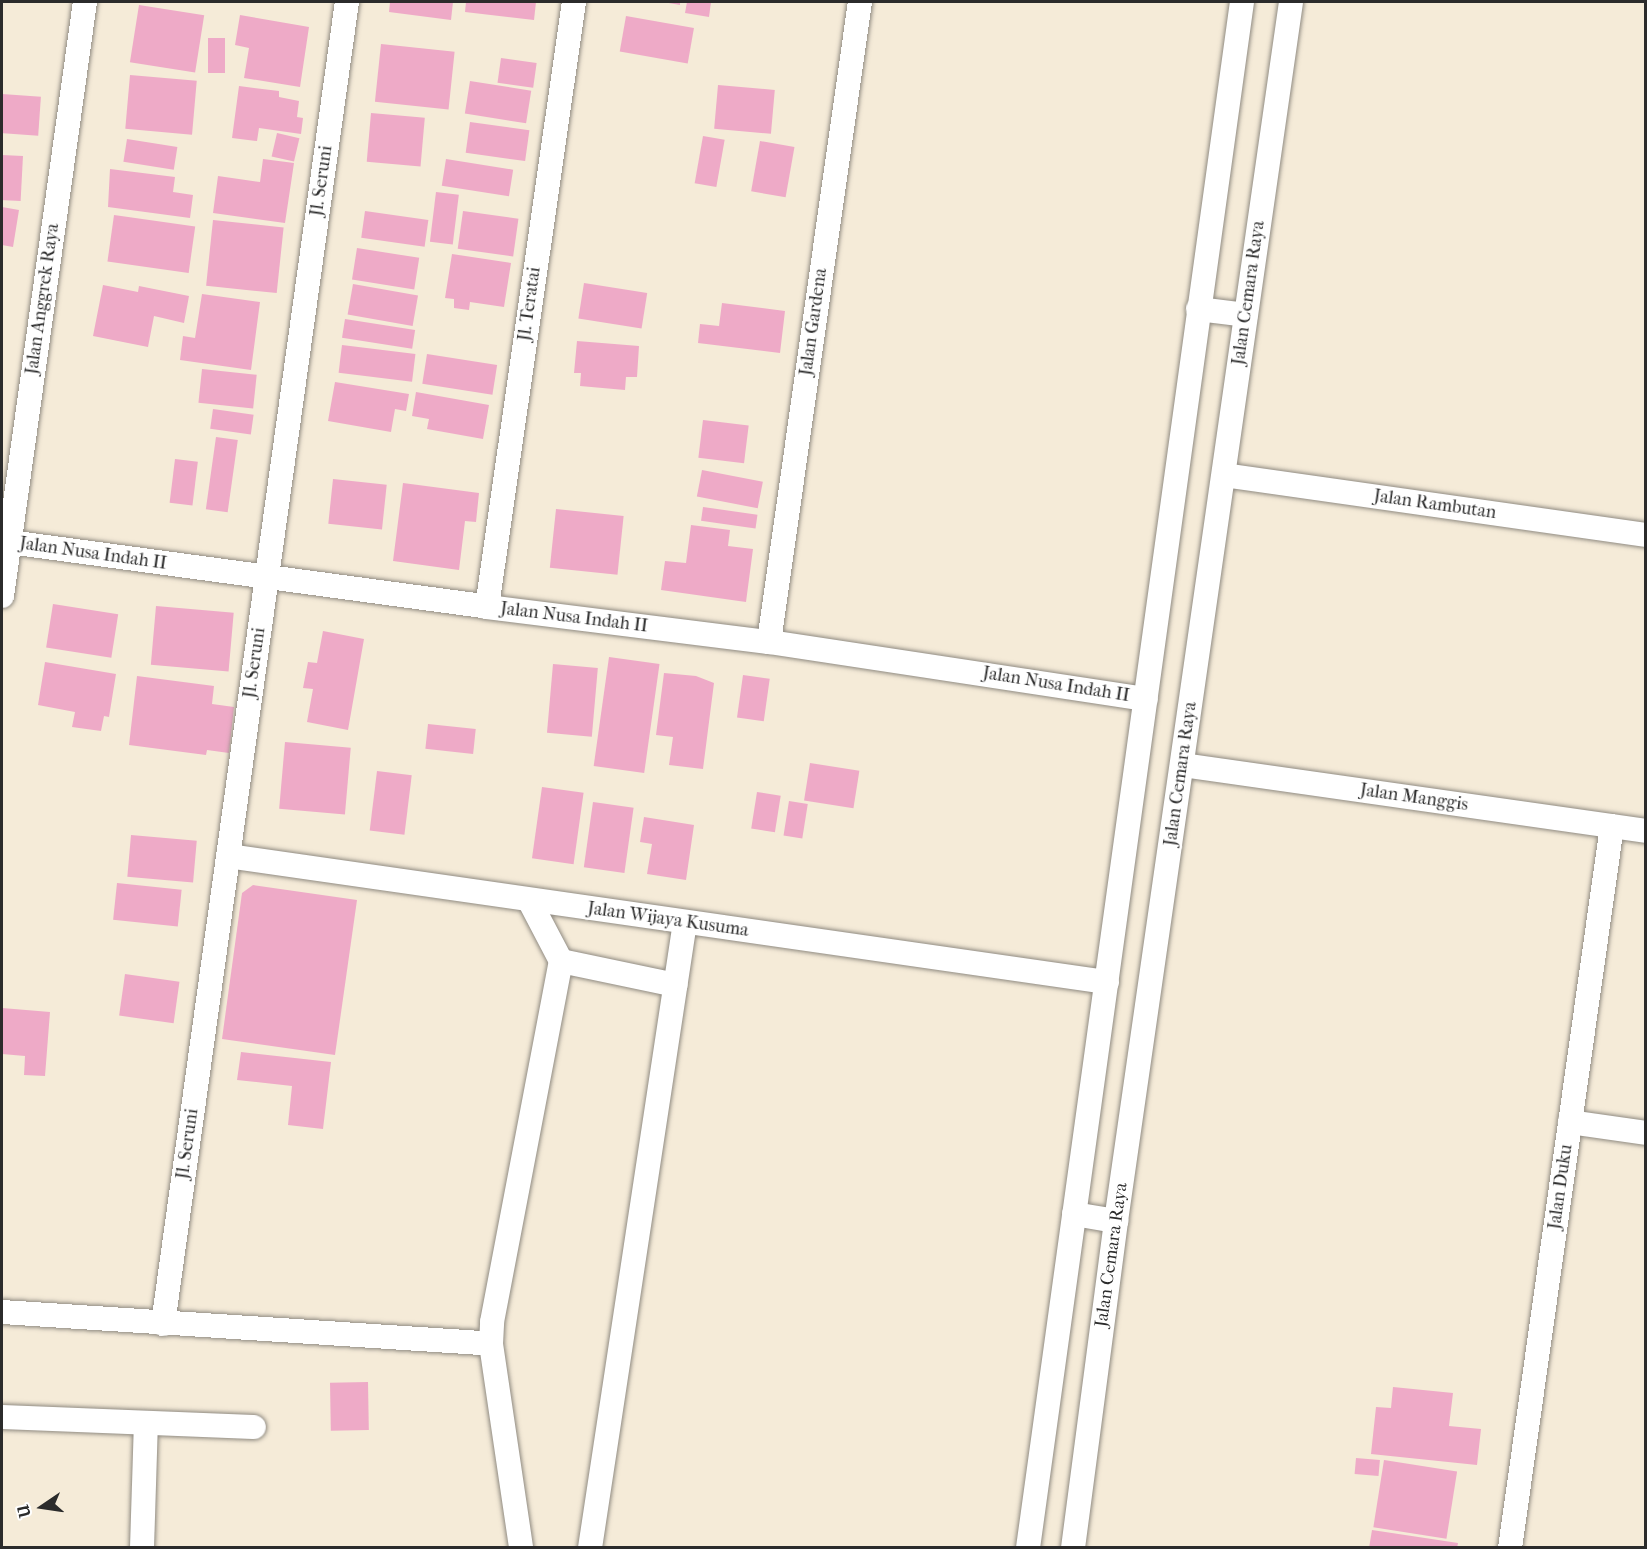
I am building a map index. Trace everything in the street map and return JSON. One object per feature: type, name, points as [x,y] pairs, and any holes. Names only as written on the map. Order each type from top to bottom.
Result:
[{"type":"street","name":"Jalan Anggrek Raya","points":[[2,596],[5,542],[85,2]]},
{"type":"street","name":"Jl. Seruni","points":[[163,1324],[347,2]]},
{"type":"street","name":"Jl. Teratai","points":[[487,608],[574,2]]},
{"type":"street","name":"Jalan Gardena","points":[[769,642],[860,2]]},
{"type":"street","points":[[1028,1548],[1242,2]]},
{"type":"street","name":"Jalan Cemara Raya","points":[[1073,1548],[1116,1221],[1291,2]]},
{"type":"street","points":[[1198,309],[1246,315]]},
{"type":"street","name":"Jalan Rambutan","points":[[1224,475],[1646,534]]},
{"type":"street","name":"Jalan Nusa Indah II","points":[[5,542],[487,608],[769,642],[1146,699]]},
{"type":"street","name":"Jalan Manggis","points":[[1183,765],[1646,831]]},
{"type":"street","name":"Jalan Duku","points":[[1510,1548],[1612,826]]},
{"type":"street","name":"Jalan Wijaya Kusuma","points":[[228,856],[1107,982]]},
{"type":"street","points":[[521,1548],[491,1344],[492,1322],[561,961],[529,900]]},
{"type":"street","points":[[590,1548],[685,922]]},
{"type":"street","points":[[561,961],[676,985]]},
{"type":"street","points":[[1570,1122],[1646,1133]]},
{"type":"street","points":[[1074,1214],[1116,1221]]},
{"type":"street","points":[[2,1312],[479,1346],[491,1344]]},
{"type":"street","points":[[2,1417],[254,1427]]},
{"type":"street","points":[[142,1548],[146,1424]]},
{"type":"building","points":[[390,2],[453,2],[451,20],[389,12]]},
{"type":"building","points":[[466,2],[536,2],[534,20],[465,12]]},
{"type":"building","points":[[663,2],[680,2],[680,5]]},
{"type":"building","points":[[687,2],[711,2],[709,17],[685,13]]},
{"type":"building","points":[[139,5],[204,15],[195,73],[130,62]]},
{"type":"building","points":[[240,15],[309,27],[300,87],[244,78],[249,48],[235,45]]},
{"type":"building","points":[[626,16],[694,28],[688,63],[620,51]]},
{"type":"building","points":[[208,38],[225,38],[225,73],[208,73]]},
{"type":"building","points":[[381,44],[455,52],[449,109],[375,102]]},
{"type":"building","points":[[501,58],[537,63],[533,88],[498,83]]},
{"type":"building","points":[[130,75],[197,81],[192,135],[125,129]]},
{"type":"building","points":[[470,81],[531,91],[526,123],[465,114]]},
{"type":"building","points":[[718,85],[775,90],[771,134],[714,129]]},
{"type":"building","points":[[239,86],[279,91],[279,97],[299,101],[297,117],[303,118],[301,134],[259,128],[257,141],[232,138]]},
{"type":"building","points":[[2,94],[41,97],[38,136],[2,133]]},
{"type":"building","points":[[371,113],[425,118],[421,167],[367,162]]},
{"type":"building","points":[[470,122],[529,130],[525,161],[466,153]]},
{"type":"building","points":[[277,133],[299,138],[294,162],[272,156]]},
{"type":"building","points":[[703,136],[725,140],[716,187],[695,183]]},
{"type":"building","points":[[127,139],[177,147],[174,170],[123,162]]},
{"type":"building","points":[[760,141],[794,147],[786,197],[751,191]]},
{"type":"building","points":[[2,155],[23,156],[21,201],[2,200]]},
{"type":"building","points":[[263,159],[294,163],[285,223],[213,213],[218,176],[260,182]]},
{"type":"building","points":[[446,159],[513,170],[509,196],[442,186]]},
{"type":"building","points":[[110,169],[175,177],[173,192],[193,195],[190,218],[108,207]]},
{"type":"building","points":[[436,192],[459,195],[453,244],[430,242]]},
{"type":"building","points":[[2,207],[19,210],[13,247],[2,245]]},
{"type":"building","points":[[365,211],[428,220],[425,247],[361,238]]},
{"type":"building","points":[[463,211],[518,219],[513,256],[458,249]]},
{"type":"building","points":[[114,215],[195,226],[189,273],[107,262]]},
{"type":"building","points":[[213,220],[284,227],[277,293],[206,286]]},
{"type":"building","points":[[357,248],[419,258],[414,289],[352,280]]},
{"type":"building","points":[[452,254],[511,263],[504,307],[470,302],[469,310],[454,308],[454,299],[445,298]]},
{"type":"building","points":[[584,283],[647,293],[642,329],[578,319]]},
{"type":"building","points":[[353,284],[418,295],[413,326],[348,315]]},
{"type":"building","points":[[103,285],[138,292],[139,286],[189,296],[184,323],[154,316],[148,347],[93,336]]},
{"type":"building","points":[[202,294],[260,302],[251,370],[180,360],[183,336],[195,338]]},
{"type":"building","points":[[722,303],[785,311],[780,353],[698,343],[700,324],[719,326]]},
{"type":"building","points":[[345,319],[415,330],[412,349],[342,338]]},
{"type":"building","points":[[577,341],[639,346],[637,377],[626,377],[625,390],[580,386],[581,373],[574,373]]},
{"type":"building","points":[[342,345],[415,354],[412,382],[339,373]]},
{"type":"building","points":[[427,354],[497,365],[492,395],[422,384]]},
{"type":"building","points":[[202,369],[257,375],[253,409],[198,403]]},
{"type":"building","points":[[335,382],[409,394],[406,411],[395,409],[391,432],[328,421]]},
{"type":"building","points":[[416,392],[489,405],[483,439],[427,429],[429,419],[412,416]]},
{"type":"building","points":[[213,409],[254,415],[251,435],[210,429]]},
{"type":"building","points":[[703,420],[749,426],[744,463],[698,458]]},
{"type":"building","points":[[216,437],[238,440],[228,512],[206,509]]},
{"type":"building","points":[[175,459],[198,462],[192,505],[170,503]]},
{"type":"building","points":[[702,470],[763,482],[758,508],[697,497]]},
{"type":"building","points":[[333,479],[387,485],[382,529],[328,524]]},
{"type":"building","points":[[403,483],[479,493],[476,522],[465,521],[459,570],[393,561]]},
{"type":"building","points":[[703,507],[757,515],[756,529],[701,521]]},
{"type":"building","points":[[556,509],[624,516],[617,575],[550,568]]},
{"type":"building","points":[[691,525],[730,530],[728,546],[753,549],[746,602],[661,590],[665,561],[686,563]]},
{"type":"building","points":[[53,604],[118,614],[111,658],[46,647]]},
{"type":"building","points":[[156,606],[234,613],[229,672],[151,665]]},
{"type":"building","points":[[323,631],[364,639],[348,730],[307,722],[313,689],[303,688],[308,662],[317,663]]},
{"type":"building","points":[[609,657],[660,664],[644,773],[594,766]]},
{"type":"building","points":[[45,662],[116,674],[109,717],[104,716],[101,731],[72,727],[75,712],[38,705]]},
{"type":"building","points":[[553,664],[598,668],[592,737],[547,733]]},
{"type":"building","points":[[664,673],[696,676],[714,683],[703,769],[669,765],[673,737],[656,735]]},
{"type":"building","points":[[743,675],[770,679],[764,721],[737,718]]},
{"type":"building","points":[[137,676],[214,686],[212,704],[234,707],[229,753],[207,750],[206,755],[129,745]]},
{"type":"building","points":[[428,724],[476,729],[473,754],[425,749]]},
{"type":"building","points":[[285,742],[351,748],[345,814],[279,809]]},
{"type":"building","points":[[810,763],[859,771],[853,808],[804,801]]},
{"type":"building","points":[[377,771],[412,775],[404,835],[370,831]]},
{"type":"building","points":[[542,787],[584,793],[574,864],[532,858]]},
{"type":"building","points":[[757,792],[781,796],[775,832],[751,829]]},
{"type":"building","points":[[789,801],[808,804],[802,839],[784,836]]},
{"type":"building","points":[[593,802],[634,808],[624,873],[584,867]]},
{"type":"building","points":[[644,817],[694,825],[686,880],[647,874],[652,844],[640,842]]},
{"type":"building","points":[[131,835],[197,841],[193,883],[127,877]]},
{"type":"building","points":[[117,883],[182,890],[178,927],[113,920]]},
{"type":"building","points":[[253,885],[357,900],[335,1055],[222,1039],[242,893]]},
{"type":"building","points":[[125,974],[179,982],[174,1023],[119,1016]]},
{"type":"building","points":[[2,1008],[50,1012],[45,1076],[24,1075],[25,1056],[2,1054]]},
{"type":"building","points":[[241,1052],[331,1062],[323,1129],[288,1125],[292,1086],[237,1080]]},
{"type":"building","points":[[368,1382],[369,1430],[331,1431],[330,1383]]},
{"type":"building","points":[[1393,1387],[1453,1393],[1449,1426],[1481,1429],[1477,1465],[1371,1454],[1376,1407],[1391,1408]]},
{"type":"building","points":[[1356,1458],[1380,1460],[1379,1476],[1355,1474]]},
{"type":"building","points":[[1384,1460],[1457,1472],[1446,1539],[1373,1527]]},
{"type":"building","points":[[1372,1530],[1458,1543],[1457,1548],[1369,1548]]}]
